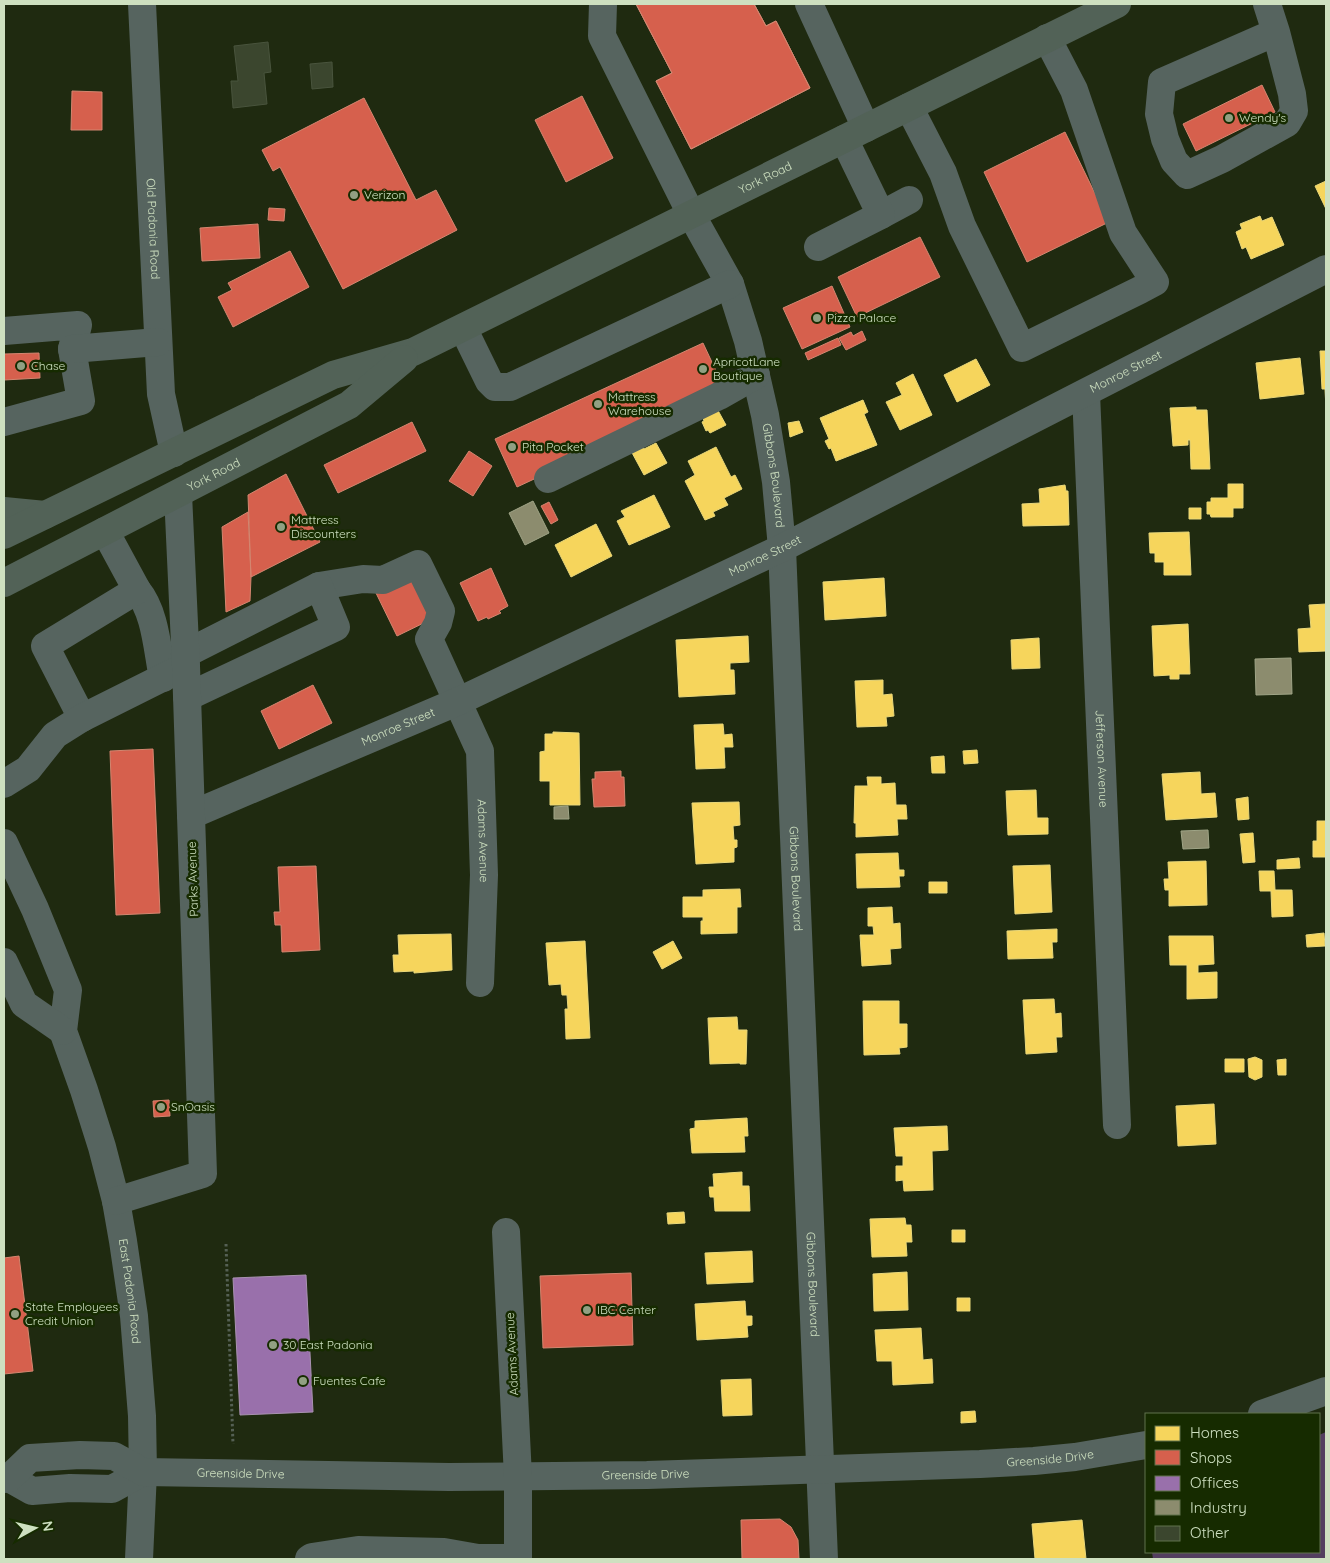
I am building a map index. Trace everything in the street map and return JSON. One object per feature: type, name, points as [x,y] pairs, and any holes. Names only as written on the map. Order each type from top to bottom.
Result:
[{"type":"main road","name":"York Road","points":[[4,535],[333,375],[413,352],[1117,4]]},
{"type":"main road","name":"York Road","points":[[9,584],[106,531],[349,405],[413,352]]},
{"type":"main road","points":[[4,511],[45,516]]},
{"type":"street","name":"Old Padonia Road","points":[[142,4],[161,394],[174,452]]},
{"type":"street","name":"Gibbons Boulevard","points":[[602,4],[602,36],[692,214],[730,284],[748,341],[766,415],[773,463],[782,548],[824,1559]]},
{"type":"street","points":[[809,4],[855,133],[881,215]]},
{"type":"street","points":[[1267,4],[1276,32],[1292,94],[1294,110],[1287,123],[1222,159],[1187,175],[1174,161],[1165,140],[1159,114],[1162,82],[1276,32]]},
{"type":"street","points":[[909,107],[943,174],[962,226],[1022,348],[1155,282],[1123,233],[1074,90],[1047,38]]},
{"type":"street","points":[[818,247],[909,200]]},
{"type":"street","name":"Monroe Street","points":[[191,815],[459,702],[782,548],[1326,269]]},
{"type":"street","points":[[462,328],[489,381],[495,387],[510,387],[730,284]]},
{"type":"street","points":[[4,331],[78,325],[72,349],[81,401],[4,422]]},
{"type":"street","points":[[72,349],[158,342]]},
{"type":"street","points":[[548,479],[562,470],[719,396],[756,375]]},
{"type":"street","name":"Jefferson Avenue","points":[[1086,393],[1116,1125]]},
{"type":"street","name":"Parks Avenue","points":[[116,1201],[203,1174],[187,697],[173,665],[178,494]]},
{"type":"street","points":[[106,531],[137,590],[145,599],[150,615],[173,665]]},
{"type":"street","name":"Adams Avenue","points":[[319,586],[363,579],[383,580],[418,564],[441,611],[438,623],[429,639],[480,751],[484,875],[480,984]]},
{"type":"street","points":[[4,784],[28,769],[55,735],[79,711],[173,665],[319,586],[336,627],[187,697]]},
{"type":"street","points":[[79,711],[46,646],[137,590]]},
{"type":"street","name":"East Padonia Road","points":[[4,843],[35,909],[68,990],[63,1031],[84,1090],[116,1201],[129,1276],[138,1361],[143,1472],[139,1559]]},
{"type":"street","points":[[4,962],[24,1004],[63,1031]]},
{"type":"street","name":"Adams Avenue","points":[[309,1559],[358,1550],[444,1552],[478,1558],[518,1558],[518,1477],[506,1232]]},
{"type":"street","points":[[1265,1413],[1326,1391]]},
{"type":"street","name":"Greenside Drive","points":[[143,1472],[518,1477],[820,1470],[1034,1461],[1075,1457],[1145,1444]]},
{"type":"street","points":[[6,1479],[30,1458],[80,1455],[114,1456],[143,1472]]},
{"type":"path","points":[[226,1244],[233,1444]]},
{"type":"shaded area","points":[[1326,1432],[1326,1559],[1153,1559],[1152,1553],[1320,1553],[1320,1435]]},
{"type":"building: Homes","points":[[1326,181],[1326,209],[1315,186]]},
{"type":"building: Homes","points":[[1260,216],[1262,221],[1272,217],[1284,245],[1251,259],[1246,247],[1242,249],[1236,232],[1242,229],[1240,224]]},
{"type":"building: Homes","points":[[1320,351],[1326,351],[1326,409],[1325,389],[1322,389]]},
{"type":"building: Homes","points":[[1300,358],[1304,394],[1260,399],[1256,363]]},
{"type":"building: Homes","points":[[976,359],[990,385],[957,402],[944,375]]},
{"type":"building: Homes","points":[[913,374],[932,415],[900,430],[886,402],[902,395],[896,383]]},
{"type":"building: Homes","points":[[863,400],[868,412],[864,414],[877,445],[836,461],[831,448],[829,449],[825,441],[829,439],[820,418]]},
{"type":"building: Homes","points":[[715,405],[726,425],[710,433],[708,430],[706,431],[702,422],[704,421],[703,418]]},
{"type":"building: Homes","points":[[1196,407],[1196,410],[1207,410],[1210,469],[1191,469],[1190,440],[1188,440],[1188,445],[1173,446],[1170,408]]},
{"type":"building: Homes","points":[[799,421],[803,432],[790,437],[788,423]]},
{"type":"building: Homes","points":[[641,443],[644,449],[656,443],[667,463],[644,475],[630,449]]},
{"type":"building: Homes","points":[[716,447],[731,477],[735,475],[742,489],[724,498],[728,505],[713,512],[715,516],[705,520],[685,481],[695,475],[688,461]]},
{"type":"building: Homes","points":[[1228,484],[1243,484],[1243,508],[1233,508],[1233,517],[1211,517],[1210,514],[1207,514],[1207,502],[1211,502],[1211,498],[1228,498]]},
{"type":"building: Homes","points":[[1065,485],[1066,491],[1068,491],[1069,525],[1023,526],[1022,504],[1040,503],[1039,489]]},
{"type":"building: Homes","points":[[654,495],[670,527],[629,545],[617,521],[625,517],[621,511]]},
{"type":"building: Homes","points":[[1189,508],[1201,508],[1201,519],[1189,519]]},
{"type":"building: Homes","points":[[596,524],[612,556],[571,577],[555,545]]},
{"type":"building: Homes","points":[[1189,532],[1191,575],[1164,575],[1164,562],[1155,562],[1155,553],[1150,553],[1149,533]]},
{"type":"building: Homes","points":[[884,578],[886,616],[825,620],[823,582]]},
{"type":"building: Homes","points":[[1326,604],[1326,651],[1299,652],[1298,629],[1311,628],[1309,605]]},
{"type":"building: Homes","points":[[1188,624],[1190,674],[1179,674],[1179,679],[1170,679],[1170,675],[1154,676],[1152,626]]},
{"type":"building: Homes","points":[[748,636],[749,662],[730,663],[730,670],[734,670],[735,694],[679,697],[676,640]]},
{"type":"building: Homes","points":[[1039,638],[1040,668],[1012,669],[1011,640]]},
{"type":"building: Homes","points":[[883,680],[883,695],[892,694],[894,716],[886,717],[887,726],[857,727],[855,681]]},
{"type":"building: Homes","points":[[723,724],[724,735],[732,734],[733,747],[724,747],[725,768],[696,769],[694,725]]},
{"type":"building: Homes","points":[[553,732],[579,733],[580,805],[550,805],[550,781],[540,781],[540,752],[545,751],[545,734],[553,734]]},
{"type":"building: Homes","points":[[977,750],[978,763],[964,764],[963,751]]},
{"type":"building: Homes","points":[[944,756],[945,773],[932,773],[931,757]]},
{"type":"building: Homes","points":[[1200,772],[1201,794],[1215,793],[1217,817],[1166,820],[1162,774]]},
{"type":"building: Homes","points":[[867,777],[881,777],[881,784],[895,783],[896,805],[906,805],[907,819],[897,819],[898,835],[856,837],[856,823],[854,823],[855,786],[868,786]]},
{"type":"building: Homes","points":[[1036,790],[1037,818],[1048,818],[1048,834],[1008,835],[1006,791]]},
{"type":"building: Homes","points":[[1248,797],[1249,819],[1238,820],[1236,799]]},
{"type":"building: Homes","points":[[739,802],[740,825],[733,826],[734,840],[737,840],[737,847],[734,848],[734,862],[696,864],[692,803]]},
{"type":"building: Homes","points":[[1317,821],[1326,821],[1326,857],[1313,857],[1313,841],[1317,841]]},
{"type":"building: Homes","points":[[1253,833],[1255,862],[1243,863],[1240,834]]},
{"type":"building: Homes","points":[[898,853],[899,870],[904,870],[904,876],[899,876],[900,887],[857,888],[856,854]]},
{"type":"building: Homes","points":[[1299,858],[1300,868],[1277,869],[1277,860]]},
{"type":"building: Homes","points":[[1206,861],[1207,905],[1169,906],[1169,890],[1165,890],[1164,879],[1169,879],[1168,862]]},
{"type":"building: Homes","points":[[1050,865],[1052,912],[1015,914],[1013,866]]},
{"type":"building: Homes","points":[[1259,871],[1274,871],[1275,890],[1292,890],[1293,916],[1272,917],[1271,891],[1260,891]]},
{"type":"building: Homes","points":[[929,882],[947,882],[947,893],[929,893]]},
{"type":"building: Homes","points":[[740,889],[741,907],[737,907],[737,933],[701,934],[701,921],[703,921],[703,917],[683,917],[683,897],[703,897],[703,890]]},
{"type":"building: Homes","points":[[892,907],[893,924],[900,923],[901,948],[890,949],[891,964],[862,966],[860,935],[874,935],[873,926],[868,926],[868,908]]},
{"type":"building: Homes","points":[[1057,929],[1057,942],[1052,942],[1053,958],[1008,959],[1007,931]]},
{"type":"building: Homes","points":[[1324,933],[1325,946],[1307,947],[1306,935]]},
{"type":"building: Homes","points":[[451,934],[452,970],[414,973],[414,971],[394,972],[393,955],[399,955],[398,935]]},
{"type":"building: Homes","points":[[1169,936],[1213,936],[1214,964],[1198,965],[1198,973],[1217,972],[1217,998],[1187,999],[1187,965],[1170,965]]},
{"type":"building: Homes","points":[[585,941],[590,1038],[566,1039],[565,1009],[568,1009],[567,995],[562,995],[561,984],[549,985],[546,943]]},
{"type":"building: Homes","points":[[673,941],[682,958],[662,969],[653,952]]},
{"type":"building: Homes","points":[[1054,999],[1055,1014],[1061,1013],[1062,1037],[1056,1037],[1057,1052],[1026,1054],[1023,1000]]},
{"type":"building: Homes","points":[[863,1001],[899,1001],[899,1024],[907,1024],[907,1047],[899,1048],[900,1054],[864,1055]]},
{"type":"building: Homes","points":[[737,1017],[738,1030],[747,1030],[746,1064],[710,1064],[708,1018]]},
{"type":"building: Homes","points":[[1255,1057],[1262,1060],[1262,1077],[1255,1080],[1249,1077],[1248,1059]]},
{"type":"building: Homes","points":[[1225,1059],[1244,1059],[1244,1072],[1225,1072]]},
{"type":"building: Homes","points":[[1286,1059],[1286,1075],[1278,1075],[1277,1060]]},
{"type":"building: Homes","points":[[1214,1104],[1216,1144],[1178,1146],[1176,1106]]},
{"type":"building: Homes","points":[[747,1118],[748,1136],[744,1136],[745,1152],[692,1153],[690,1129],[695,1128],[695,1121]]},
{"type":"building: Homes","points":[[947,1126],[948,1150],[932,1151],[933,1190],[904,1191],[903,1180],[896,1181],[896,1166],[903,1166],[903,1156],[896,1156],[894,1128]]},
{"type":"building: Homes","points":[[742,1172],[742,1186],[749,1186],[750,1211],[715,1211],[714,1197],[710,1197],[709,1187],[714,1187],[713,1174]]},
{"type":"building: Homes","points":[[684,1212],[685,1223],[668,1224],[667,1213]]},
{"type":"building: Homes","points":[[905,1218],[906,1225],[911,1225],[912,1242],[906,1242],[907,1256],[872,1257],[870,1219]]},
{"type":"building: Homes","points":[[952,1230],[965,1230],[965,1242],[952,1242]]},
{"type":"building: Homes","points":[[752,1251],[753,1282],[707,1284],[705,1253]]},
{"type":"building: Homes","points":[[907,1272],[908,1310],[874,1311],[873,1274]]},
{"type":"building: Homes","points":[[957,1298],[970,1298],[970,1311],[957,1311]]},
{"type":"building: Homes","points":[[745,1301],[746,1316],[752,1316],[752,1325],[747,1326],[748,1337],[697,1340],[695,1304]]},
{"type":"building: Homes","points":[[921,1328],[923,1360],[932,1359],[933,1383],[893,1385],[892,1361],[877,1361],[875,1330]]},
{"type":"building: Homes","points":[[751,1379],[752,1415],[723,1416],[721,1380]]},
{"type":"building: Homes","points":[[975,1411],[976,1422],[961,1423],[961,1412]]},
{"type":"building: Homes","points":[[1082,1520],[1086,1559],[1035,1559],[1032,1524]]},
{"type":"building: Shops","points":[[636,4],[754,4],[766,26],[776,21],[810,88],[691,149],[656,81],[672,73]]},
{"type":"building: Shops","points":[[636,4],[754,4],[766,26],[776,21],[810,88],[691,149],[656,81],[672,73]]},
{"type":"building: Shops","name":"Wendy's","points":[[1262,85],[1275,112],[1196,151],[1183,124]]},
{"type":"building: Shops","points":[[72,91],[102,92],[102,130],[71,130]]},
{"type":"building: Shops","points":[[582,96],[613,158],[566,182],[535,120]]},
{"type":"building: Shops","name":"Verizon","points":[[364,98],[416,200],[436,190],[457,230],[343,289],[280,167],[273,171],[262,150]]},
{"type":"building: Shops","points":[[1065,132],[1109,222],[1027,262],[984,172]]},
{"type":"building: Shops","points":[[269,208],[285,209],[284,221],[268,220]]},
{"type":"building: Shops","points":[[258,224],[260,258],[202,261],[200,228]]},
{"type":"building: Shops","points":[[920,237],[940,277],[857,317],[838,277]]},
{"type":"building: Shops","points":[[290,251],[309,287],[233,327],[218,297],[232,290],[228,283]]},
{"type":"building: Shops","name":"Pizza Palace","points":[[832,286],[850,327],[802,349],[783,308]]},
{"type":"building: Shops","points":[[862,331],[866,340],[846,350],[839,338],[851,332],[853,336]]},
{"type":"building: Shops","points":[[838,338],[841,345],[808,360],[805,353]]},
{"type":"building: Shops","points":[[703,343],[725,390],[517,487],[495,439]]},
{"type":"building: Shops","name":"Chase","points":[[39,353],[40,378],[4,380],[4,354]]},
{"type":"building: Shops","points":[[412,422],[426,451],[338,493],[324,465]]},
{"type":"building: Shops","points":[[469,451],[492,466],[473,496],[449,481]]},
{"type":"building: Shops","name":"Mattress Discounters","points":[[286,474],[320,542],[251,577],[248,495]]},
{"type":"building: Shops","points":[[549,502],[558,520],[551,524],[541,506]]},
{"type":"building: Shops","points":[[248,512],[251,577],[250,601],[226,612],[222,527]]},
{"type":"building: Shops","points":[[491,568],[508,606],[499,611],[501,613],[478,621],[460,583]]},
{"type":"building: Shops","points":[[414,571],[436,617],[397,636],[375,591]]},
{"type":"building: Shops","points":[[313,685],[332,723],[279,749],[261,711]]},
{"type":"building: Shops","points":[[153,749],[160,913],[116,915],[110,751]]},
{"type":"building: Shops","points":[[621,771],[621,777],[624,777],[625,806],[594,807],[592,779],[595,779],[595,772]]},
{"type":"building: Shops","points":[[316,866],[320,950],[282,952],[281,925],[275,925],[274,912],[280,912],[278,867]]},
{"type":"building: Shops","points":[[169,1100],[170,1116],[154,1117],[153,1101]]},
{"type":"building: Shops","name":"State Employees Credit Union","points":[[19,1256],[33,1371],[4,1374],[4,1258]]},
{"type":"building: Shops","name":"IBC Center","points":[[631,1273],[633,1345],[543,1348],[540,1276]]},
{"type":"building: Shops","points":[[780,1519],[791,1527],[798,1540],[799,1559],[742,1559],[741,1520]]},
{"type":"building: Offices","name":"30 East Padonia","points":[[306,1275],[313,1412],[240,1415],[233,1278]]},
{"type":"building: Industry","points":[[533,501],[549,533],[525,545],[509,513]]},
{"type":"building: Industry","points":[[1291,658],[1292,694],[1256,695],[1255,659]]},
{"type":"building: Industry","points":[[568,806],[569,819],[554,819],[554,807]]},
{"type":"building: Industry","points":[[1208,830],[1209,848],[1183,849],[1181,831]]},
{"type":"building: Other","points":[[268,42],[271,72],[264,73],[267,104],[233,108],[231,81],[238,81],[234,46]]},
{"type":"building: Other","points":[[332,62],[333,87],[312,89],[310,64]]},
{"type":"place","name":"Wendy's","points":[[1229,118]]},
{"type":"place","name":"Verizon","points":[[354,195]]},
{"type":"place","name":"Pizza Palace","points":[[817,318]]},
{"type":"place","name":"Chase","points":[[21,366]]},
{"type":"place","name":"ApricotLane Boutique","points":[[703,369]]},
{"type":"place","name":"Mattress Warehouse","points":[[598,404]]},
{"type":"place","name":"Pita Pocket","points":[[512,447]]},
{"type":"place","name":"Mattress Discounters","points":[[281,527]]},
{"type":"place","name":"SnOasis","points":[[161,1107]]},
{"type":"place","name":"IBC Center","points":[[587,1310]]},
{"type":"place","name":"State Employees Credit Union","points":[[15,1314]]},
{"type":"place","name":"30 East Padonia","points":[[273,1345]]},
{"type":"place","name":"Fuentes Cafe","points":[[303,1381]]}]
